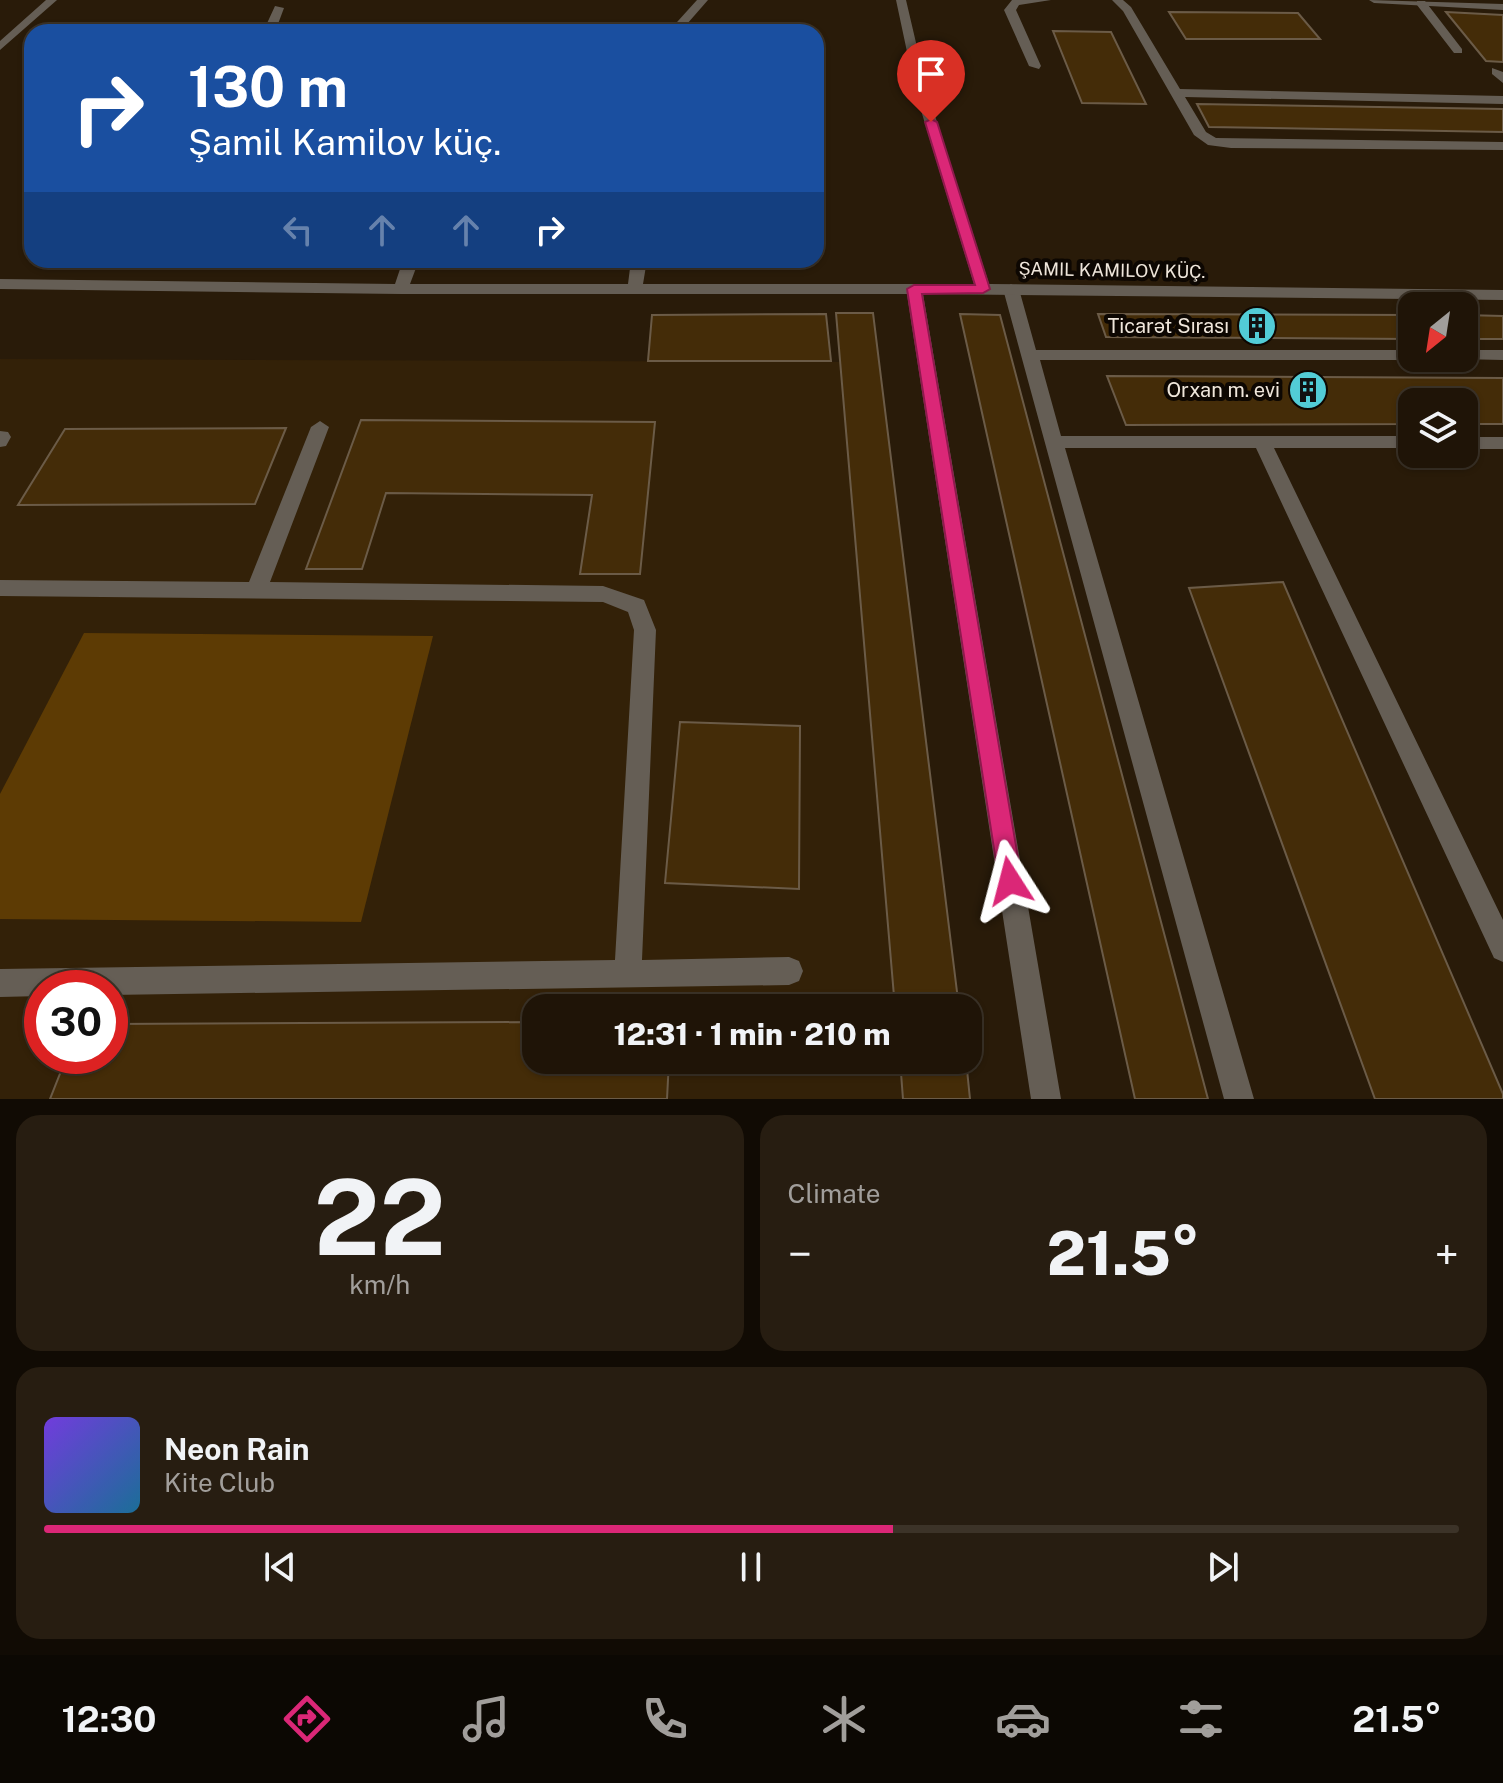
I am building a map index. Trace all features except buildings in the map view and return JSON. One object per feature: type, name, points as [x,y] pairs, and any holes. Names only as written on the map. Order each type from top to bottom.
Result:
[{"type":"street","points":[[26,24],[52,0]]},
{"type":"street","points":[[681,24],[703,0]]},
{"type":"street","points":[[901,0],[922,94],[983,289]]},
{"type":"street","points":[[1035,66],[1010,10],[1016,2],[1046,0]]},
{"type":"street","points":[[1117,0],[1127,9],[1201,135],[1213,142],[1503,146]]},
{"type":"street","points":[[1374,0],[1503,7]]},
{"type":"street","points":[[1421,3],[1458,51]]},
{"type":"street","points":[[272,24],[279,8]]},
{"type":"street","points":[[0,47],[24,26]]},
{"type":"street","points":[[0,32],[17,32]]},
{"type":"street","points":[[1178,93],[1503,100]]},
{"type":"street","points":[[401,289],[408,268]]},
{"type":"street","points":[[635,288],[638,268]]},
{"type":"street","name":"ŞAMIL KAMILOV KÜÇ.","points":[[0,284],[1503,295]]},
{"type":"street","points":[[914,289],[1046,1099]]},
{"type":"street","points":[[1011,289],[1239,1099]]},
{"type":"street","points":[[1030,355],[1398,355]]},
{"type":"street","points":[[1478,355],[1503,355]]},
{"type":"street","points":[[257,589],[320,427]]},
{"type":"street","points":[[1055,442],[1398,442]]},
{"type":"street","points":[[1262,442],[1503,949]]},
{"type":"street","points":[[1478,443],[1503,443]]},
{"type":"street","points":[[0,588],[603,594],[637,606],[645,630],[628,973]]},
{"type":"street","points":[[0,983],[789,971]]},
{"type":"shaded area","points":[[0,359],[840,362],[894,994],[522,994],[522,1074],[901,1074],[903,1099],[0,1099]]},
{"type":"shaded area","points":[[84,633],[433,636],[361,922],[0,919],[0,794]]},
{"type":"place","name":"Ticarət Sırası","points":[[1257,326]]},
{"type":"place","name":"Orxan m. evi","points":[[1308,390]]},
{"type":"route","points":[[931,122],[983,289],[914,289],[1010,881]]}]
